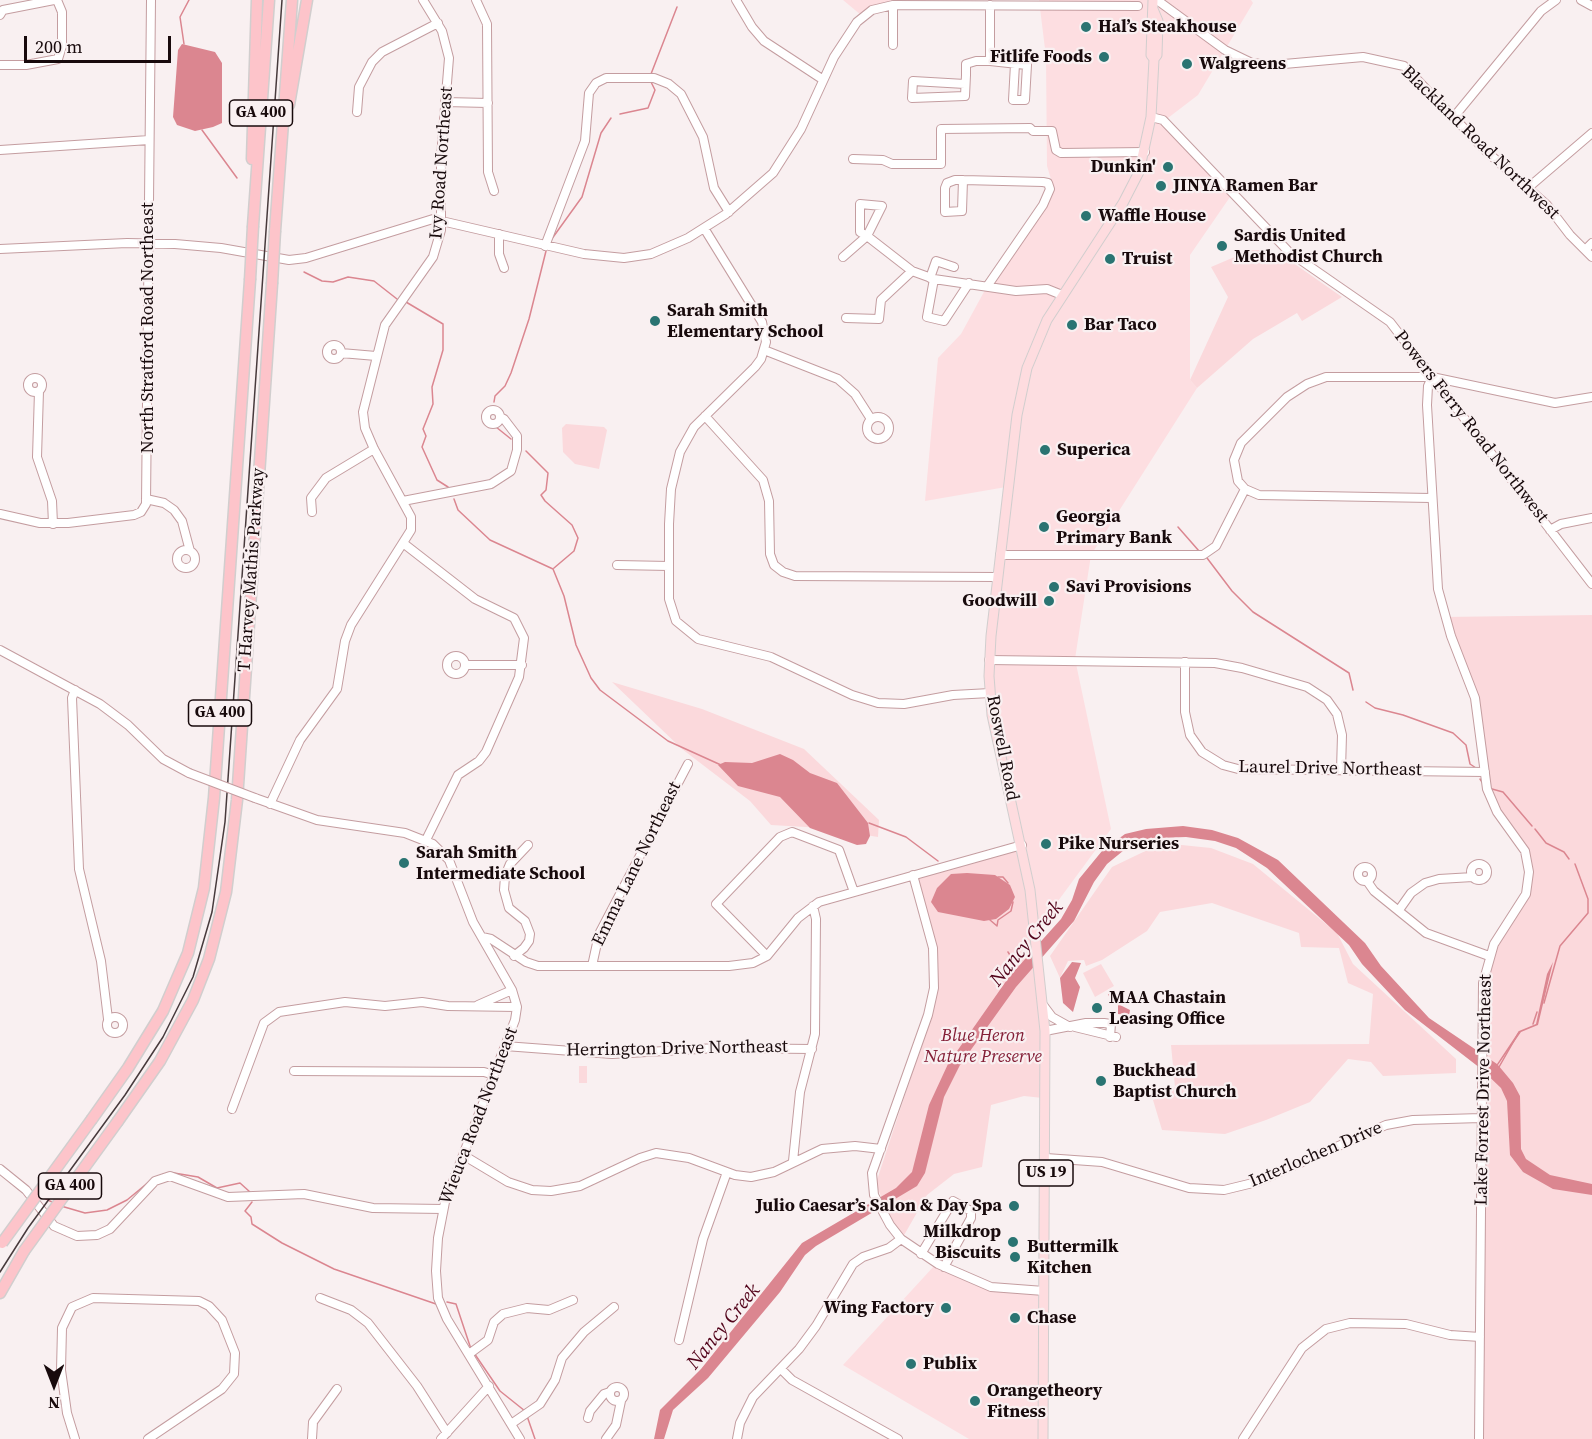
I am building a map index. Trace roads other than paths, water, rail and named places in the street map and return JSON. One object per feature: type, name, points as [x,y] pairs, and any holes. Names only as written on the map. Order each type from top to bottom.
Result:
[{"type":"highway","points":[[254,226],[252,138],[257,0]]},
{"type":"highway","name":"T Harvey Mathis Parkway","points":[[1,1245],[141,1050],[163,1011],[188,952],[204,888],[215,786],[269,0]]},
{"type":"highway","name":"T Harvey Mathis Parkway","points":[[0,1293],[24,1251],[160,1061],[193,1000],[209,959],[226,892],[237,800],[292,0]]},
{"type":"highway","points":[[282,131],[296,77],[307,0]]},
{"type":"main road","name":"Roswell Road","points":[[1044,1439],[1045,1031],[1037,941],[1022,845],[996,736],[990,693],[989,660],[997,578],[1024,378],[1037,339],[1062,295],[1123,203],[1139,172],[1151,117],[1154,59],[1157,55],[1158,21],[1154,3]]},
{"type":"main road","name":"Roswell Road","points":[[1154,3],[1151,55],[1154,59]]},
{"type":"street","points":[[0,65],[26,65],[58,59],[62,51],[62,12],[56,0],[1,10]]},
{"type":"street","name":"North Stratford Road Northeast","points":[[146,499],[151,0]]},
{"type":"street","name":"Ivy Road Northeast","points":[[270,804],[300,740],[337,689],[345,641],[351,625],[403,543],[412,524],[403,501],[374,449],[365,428],[363,412],[376,356],[389,317],[433,256],[440,239],[441,157],[449,58],[447,44],[438,23],[423,0]]},
{"type":"street","points":[[476,0],[487,24],[488,172],[494,190]]},
{"type":"street","points":[[736,0],[764,41],[822,79]]},
{"type":"street","points":[[1453,118],[1541,11],[1556,0]]},
{"type":"street","points":[[1581,0],[1592,6]]},
{"type":"street","points":[[0,249],[149,243],[210,247],[289,260],[306,258],[426,220],[442,220],[584,254],[634,257],[667,249],[729,212],[760,186],[784,158],[801,129],[822,79],[862,17],[879,7],[1042,3],[1138,6]]},
{"type":"street","name":"Blackland Road Northwest","points":[[1154,3],[1172,12],[1233,55],[1252,63],[1273,65],[1363,57],[1404,66],[1486,151],[1547,205],[1592,257]]},
{"type":"street","points":[[893,5],[893,45]]},
{"type":"street","points":[[990,5],[990,61]]},
{"type":"street","points":[[1158,21],[1172,12]]},
{"type":"street","points":[[357,112],[359,87],[372,62],[382,52],[438,23]]},
{"type":"street","points":[[965,84],[913,81],[912,98],[965,96],[966,64],[990,61],[1027,65],[1025,100],[1013,100],[1015,64]]},
{"type":"street","points":[[545,246],[585,141],[589,93],[596,83],[606,78],[654,78],[669,84],[681,94],[703,137],[714,188],[729,212]]},
{"type":"street","points":[[445,102],[488,103]]},
{"type":"street","name":"Powers Ferry Road Northwest","points":[[1151,117],[1163,120],[1289,252],[1390,322],[1592,584]]},
{"type":"street","points":[[853,159],[883,160],[892,164],[941,164],[941,129],[1030,128],[1033,131],[1052,131],[1056,150],[1061,153],[1145,152]]},
{"type":"street","points":[[1529,187],[1592,133]]},
{"type":"street","points":[[0,150],[149,140]]},
{"type":"street","points":[[963,180],[1043,182],[1048,183],[1050,189],[1043,205],[988,285]]},
{"type":"street","points":[[704,228],[762,322],[766,335],[765,350],[755,367],[686,438],[675,468],[669,509],[669,599],[672,613],[682,628],[698,639],[771,657],[852,695],[878,703],[904,704],[953,695],[990,693]]},
{"type":"street","points":[[499,234],[499,254],[504,268]]},
{"type":"street","points":[[843,256],[867,236],[912,271],[932,278],[1016,291],[1047,289],[1062,295]]},
{"type":"street","points":[[1585,250],[1592,243]]},
{"type":"street","points":[[954,267],[936,261],[927,318],[944,321],[969,283]]},
{"type":"street","points":[[846,318],[879,319],[881,300],[912,271]]},
{"type":"street","points":[[765,350],[838,379],[855,394],[871,419]]},
{"type":"street","points":[[341,353],[376,356]]},
{"type":"street","points":[[1431,498],[1264,496],[1245,489],[1234,470],[1237,448],[1256,426],[1299,388],[1316,380],[1336,375],[1432,377],[1555,403],[1592,397]]},
{"type":"street","name":"Lake Forrest Drive Northeast","points":[[1432,377],[1428,386],[1427,405],[1438,589],[1451,636],[1475,698],[1485,772],[1492,802],[1523,846],[1529,872],[1522,902],[1500,933],[1489,956],[1483,983],[1479,1439]]},
{"type":"street","points":[[39,391],[38,457],[52,501],[53,524]]},
{"type":"street","points":[[705,416],[754,467],[763,480],[769,501],[770,555],[774,565],[783,572],[795,576],[997,578]]},
{"type":"street","points":[[403,501],[491,484],[511,471],[518,450],[517,436],[500,417]]},
{"type":"street","points":[[312,512],[311,498],[326,478],[374,449]]},
{"type":"street","points":[[1000,555],[1203,555],[1216,546],[1245,489]]},
{"type":"street","points":[[0,514],[53,524],[134,515],[144,508],[146,499],[164,503],[174,510],[182,521],[190,551]]},
{"type":"street","points":[[1550,530],[1561,524],[1592,518]]},
{"type":"street","points":[[403,543],[475,599],[514,618],[524,638],[522,665],[515,689],[486,752],[479,760],[458,774],[426,840]]},
{"type":"street","points":[[617,566],[669,566]]},
{"type":"street","name":"Wieuca Road Northeast","points":[[0,650],[116,715],[165,760],[189,772],[317,820],[405,833],[426,840],[439,849],[448,860],[471,918],[512,990],[517,1007],[515,1020],[443,1209],[438,1238],[436,1285],[442,1309],[472,1352],[489,1386],[514,1422],[520,1439]]},
{"type":"street","points":[[989,660],[1185,662],[1242,668],[1306,687],[1320,694],[1333,706],[1341,724],[1341,770]]},
{"type":"street","name":"Laurel Drive Northeast","points":[[1185,662],[1186,725],[1195,744],[1210,759],[1238,769],[1485,772]]},
{"type":"street","points":[[465,664],[522,665]]},
{"type":"street","points":[[75,690],[72,698],[79,869],[101,961],[108,1019]]},
{"type":"street","name":"Emma Lane Northeast","points":[[592,966],[599,934],[688,764]]},
{"type":"street","points":[[767,956],[716,904],[780,837],[792,832],[839,850],[854,892]]},
{"type":"street","points":[[514,956],[524,948],[530,934],[525,921],[509,908],[504,891],[505,876],[510,864],[528,845]]},
{"type":"street","points":[[482,937],[491,939],[514,956],[538,966],[729,966],[753,963],[767,956],[798,918],[813,906],[854,892],[1022,845]]},
{"type":"street","points":[[913,875],[933,948],[934,988],[928,1015],[873,1173],[874,1195],[901,1239],[944,1267],[991,1287],[1044,1290]]},
{"type":"street","points":[[1399,910],[1411,893],[1425,883],[1439,879],[1473,877]]},
{"type":"street","points":[[1367,881],[1374,891],[1426,933],[1489,956]]},
{"type":"street","points":[[793,1161],[800,1092],[812,1049],[816,1019],[816,919],[813,906]]},
{"type":"street","points":[[477,1006],[512,990]]},
{"type":"street","points":[[232,1109],[264,1023],[272,1014],[345,1002],[385,1006],[422,1002],[448,1006],[517,1007]]},
{"type":"street","points":[[1043,1005],[1052,1017],[1072,1027],[1113,1037],[1111,1024],[1086,1023],[1072,1027],[1045,1031]]},
{"type":"street","name":"Herrington Drive Northeast","points":[[505,1046],[612,1054],[716,1048],[812,1049]]},
{"type":"street","points":[[294,1071],[483,1072],[494,1075]]},
{"type":"street","name":"Interlochen Drive","points":[[1046,1158],[1102,1162],[1189,1188],[1224,1190],[1257,1182],[1386,1125],[1413,1120],[1481,1118]]},
{"type":"street","points":[[463,1155],[508,1182],[542,1191],[580,1186],[639,1158],[656,1153],[689,1158],[743,1176],[760,1176],[813,1152],[834,1147],[866,1146],[881,1149]]},
{"type":"street","points":[[0,1169],[26,1190],[54,1226],[77,1236],[97,1235],[110,1229],[155,1181],[170,1176],[228,1197],[304,1194],[373,1208],[443,1209]]},
{"type":"street","points":[[679,1340],[703,1239],[727,1172]]},
{"type":"street","points":[[921,1254],[953,1201],[971,1211],[971,1218],[944,1267]]},
{"type":"street","points":[[737,1439],[742,1417],[753,1397],[781,1369],[816,1326],[853,1264],[863,1257],[889,1248],[901,1239]]},
{"type":"street","points":[[75,1439],[67,1413],[61,1370],[63,1320],[72,1307],[93,1298],[199,1301],[209,1306],[222,1320],[235,1353],[234,1374],[222,1389],[148,1439]]},
{"type":"street","points":[[320,1298],[351,1310],[368,1323],[417,1386],[444,1436],[489,1386]]},
{"type":"street","points":[[472,1352],[488,1340],[494,1322],[503,1314],[527,1308],[549,1310],[573,1300]]},
{"type":"street","points":[[514,1422],[534,1409],[555,1380],[562,1358],[584,1332],[614,1307]]},
{"type":"street","points":[[1243,1439],[1302,1348],[1326,1329],[1350,1323],[1406,1324],[1450,1335],[1480,1337]]},
{"type":"street","points":[[781,1369],[792,1380],[898,1439]]},
{"type":"street","points":[[588,1418],[597,1403],[615,1387],[622,1388],[625,1395],[621,1401],[616,1425],[606,1439]]},
{"type":"street","points":[[312,1439],[314,1422],[337,1389]]},
{"type":"street","points":[[610,1392],[614,1401],[621,1401]]},
{"type":"waterway","points":[[184,44],[180,17],[189,0]]},
{"type":"waterway","points":[[651,74],[677,7]]},
{"type":"waterway","points":[[620,114],[648,108],[655,90],[651,82]]},
{"type":"waterway","points":[[551,240],[582,197],[601,133],[611,118]]},
{"type":"waterway","points":[[202,130],[237,178]]},
{"type":"waterway","points":[[494,402],[495,396],[505,386],[511,373],[529,319],[546,251]]},
{"type":"waterway","points":[[304,272],[322,281],[333,282],[348,277],[374,281],[397,299]]},
{"type":"waterway","points":[[406,302],[443,324],[443,350],[432,387],[433,404],[423,429],[426,436],[422,447],[437,480],[448,487]]},
{"type":"waterway","points":[[496,427],[511,439]]},
{"type":"waterway","points":[[526,451],[548,473],[546,490],[541,495],[572,525],[578,538],[574,551],[554,568]]},
{"type":"waterway","points":[[454,499],[458,510],[490,540],[553,569],[564,596],[576,645],[591,678],[600,690],[668,741],[721,765]]},
{"type":"waterway","points":[[1178,527],[1199,551]]},
{"type":"waterway","points":[[1207,558],[1232,591],[1253,612],[1349,673],[1353,690]]},
{"type":"waterway","points":[[1366,702],[1375,708],[1403,715],[1453,733],[1466,745],[1470,764],[1476,768]]},
{"type":"waterway","points":[[1492,789],[1503,792],[1532,826]]},
{"type":"waterway","points":[[869,823],[906,837],[938,861]]},
{"type":"waterway","points":[[1535,829],[1546,843],[1564,852],[1569,859]]},
{"type":"waterway","points":[[1544,1003],[1560,946],[1588,913],[1588,899],[1575,864]]},
{"type":"waterway","points":[[998,877],[1003,877],[1008,883]]},
{"type":"waterway","points":[[990,920],[997,926],[998,920],[1011,911],[1013,902]]},
{"type":"waterway","name":"Nancy Creek","points":[[1008,952],[1017,966]]},
{"type":"waterway","points":[[1533,1024],[1537,1012]]},
{"type":"waterway","points":[[1499,1067],[1519,1032]]},
{"type":"waterway","points":[[174,1173],[198,1177],[217,1188],[240,1183],[250,1192]]},
{"type":"waterway","points":[[154,1178],[164,1174]]},
{"type":"waterway","points":[[61,1206],[85,1213],[107,1210],[127,1200],[150,1181]]},
{"type":"waterway","points":[[42,1197],[54,1203]]},
{"type":"waterway","points":[[252,1202],[245,1211],[251,1217],[252,1224],[282,1243],[334,1269],[436,1304]]},
{"type":"waterway","points":[[447,1302],[456,1304],[471,1349]]},
{"type":"waterway","points":[[474,1353],[500,1391],[525,1411]]},
{"type":"waterway","points":[[527,1416],[535,1439]]},
{"type":"railway","points":[[0,1272],[28,1228],[125,1095],[163,1037],[193,977],[212,912],[225,822],[282,0]]},
{"type":"place","name":"Hal’s Steakhouse","points":[[1086,27]]},
{"type":"place","name":"Fitlife Foods","points":[[1104,57]]},
{"type":"place","name":"Walgreens","points":[[1187,64]]},
{"type":"place","name":"Dunkin'","points":[[1168,167]]},
{"type":"place","name":"JINYA Ramen Bar","points":[[1161,186]]},
{"type":"place","name":"Waffle House","points":[[1086,216]]},
{"type":"place","name":"Sardis United Methodist Church","points":[[1222,246]]},
{"type":"place","name":"Truist","points":[[1110,259]]},
{"type":"place","name":"Sarah Smith Elementary School","points":[[655,321]]},
{"type":"place","name":"Bar Taco","points":[[1072,325]]},
{"type":"place","name":"Superica","points":[[1045,450]]},
{"type":"place","name":"Georgia Primary Bank","points":[[1044,527]]},
{"type":"place","name":"Savi Provisions","points":[[1054,587]]},
{"type":"place","name":"Goodwill","points":[[1049,601]]},
{"type":"place","name":"Pike Nurseries","points":[[1046,844]]},
{"type":"place","name":"Sarah Smith Intermediate School","points":[[404,863]]},
{"type":"place","name":"MAA Chastain Leasing Office","points":[[1097,1008]]},
{"type":"place","name":"Buckhead Baptist Church","points":[[1101,1081]]},
{"type":"place","name":"Julio Caesar’s Salon & Day Spa","points":[[1014,1206]]},
{"type":"place","name":"Milkdrop Biscuits","points":[[1013,1242]]},
{"type":"place","name":"Buttermilk Kitchen","points":[[1015,1257]]},
{"type":"place","name":"Wing Factory","points":[[946,1308]]},
{"type":"place","name":"Chase","points":[[1015,1318]]},
{"type":"place","name":"Publix","points":[[911,1364]]},
{"type":"place","name":"Orangetheory Fitness","points":[[975,1401]]},
{"type":"park label","name":"Blue Heron Nature Preserve","points":[[983,1046]]}]
